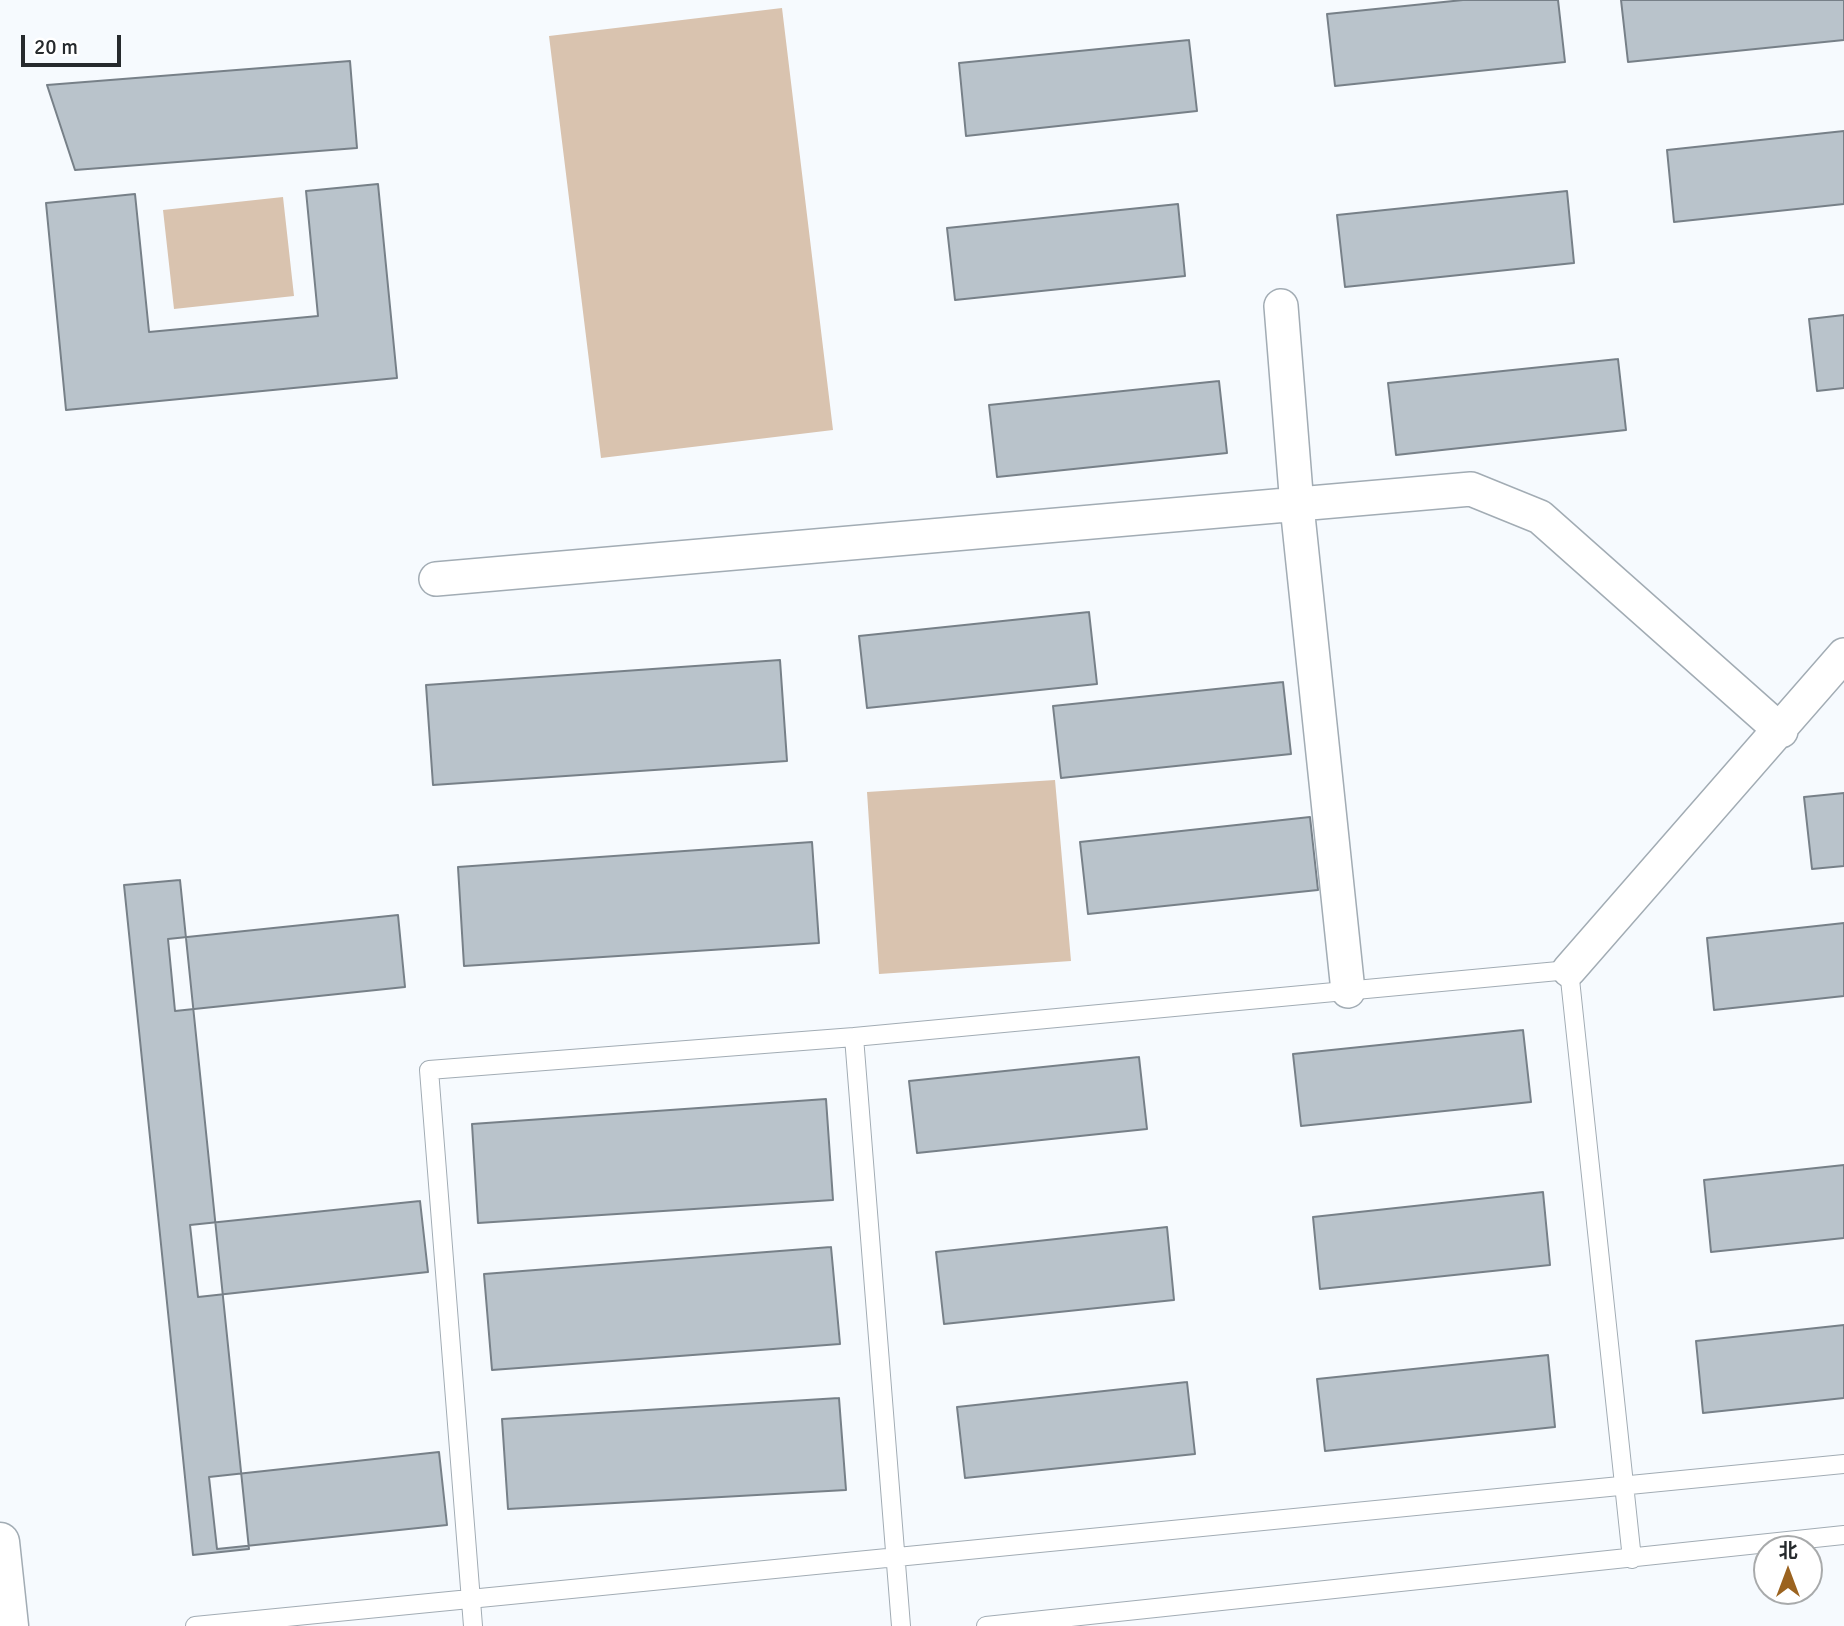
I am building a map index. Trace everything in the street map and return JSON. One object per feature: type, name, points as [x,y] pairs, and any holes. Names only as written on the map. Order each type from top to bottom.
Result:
[{"type":"main road","points":[[0,1542],[9,1626]]},
{"type":"street","points":[[1281,306],[1297,506],[1348,991]]},
{"type":"street","points":[[436,579],[986,529],[1297,506],[1471,489],[1540,517],[1781,731]]},
{"type":"street","points":[[1569,970],[1781,731],[1844,655]]},
{"type":"lane","points":[[473,1626],[429,1070],[854,1037],[1569,970],[1632,1559]]},
{"type":"lane","points":[[854,1037],[901,1626]]},
{"type":"lane","points":[[195,1626],[1844,1464]]},
{"type":"lane","points":[[986,1626],[1844,1535]]},
{"type":"shaded area","points":[[782,8],[833,430],[601,458],[549,36]]},
{"type":"shaded area","points":[[283,197],[294,296],[174,309],[163,210]]},
{"type":"shaded area","points":[[1055,780],[1071,961],[879,974],[867,792]]},
{"type":"building","points":[[1463,0],[1558,0],[1565,62],[1335,86],[1327,14]]},
{"type":"building","points":[[1621,0],[1844,0],[1844,40],[1628,62]]},
{"type":"building","points":[[1189,40],[1197,111],[966,136],[959,63]]},
{"type":"building","points":[[350,61],[357,148],[75,170],[47,85]]},
{"type":"building","points":[[1844,131],[1844,204],[1674,222],[1667,150]]},
{"type":"building","points":[[378,184],[397,378],[66,410],[46,203],[135,194],[149,332],[318,316],[306,191]]},
{"type":"building","points":[[1567,191],[1574,263],[1345,287],[1337,215]]},
{"type":"building","points":[[1178,204],[1185,276],[955,300],[947,228]]},
{"type":"building","points":[[1844,315],[1844,388],[1817,391],[1809,319]]},
{"type":"building","points":[[1618,359],[1626,430],[1396,455],[1388,383]]},
{"type":"building","points":[[1219,381],[1227,453],[997,477],[989,405]]},
{"type":"building","points":[[1089,612],[1097,684],[867,708],[859,636]]},
{"type":"building","points":[[780,660],[787,761],[433,785],[426,685]]},
{"type":"building","points":[[1283,682],[1291,754],[1061,778],[1053,706]]},
{"type":"building","points":[[1844,793],[1844,866],[1812,869],[1804,797]]},
{"type":"building","points":[[1310,817],[1318,890],[1088,914],[1080,842]]},
{"type":"building","points":[[812,842],[819,943],[464,966],[458,867]]},
{"type":"building","points":[[180,880],[249,1549],[193,1555],[124,885]]},
{"type":"building","points":[[398,915],[405,987],[175,1011],[168,939]]},
{"type":"building","points":[[1844,923],[1844,996],[1714,1010],[1707,938]]},
{"type":"building","points":[[1523,1030],[1531,1102],[1301,1126],[1293,1054]]},
{"type":"building","points":[[1139,1057],[1147,1129],[917,1153],[909,1081]]},
{"type":"building","points":[[826,1099],[833,1200],[478,1223],[472,1124]]},
{"type":"building","points":[[1844,1165],[1844,1238],[1711,1252],[1704,1180]]},
{"type":"building","points":[[1543,1192],[1550,1265],[1320,1289],[1313,1217]]},
{"type":"building","points":[[420,1201],[428,1272],[198,1297],[190,1225]]},
{"type":"building","points":[[1167,1227],[1174,1300],[944,1324],[936,1252]]},
{"type":"building","points":[[831,1247],[840,1344],[492,1370],[484,1274]]},
{"type":"building","points":[[1844,1325],[1844,1398],[1703,1413],[1696,1341]]},
{"type":"building","points":[[1548,1355],[1555,1427],[1325,1451],[1317,1379]]},
{"type":"building","points":[[1187,1382],[1195,1454],[965,1478],[957,1407]]},
{"type":"building","points":[[839,1398],[846,1490],[508,1509],[502,1419]]},
{"type":"building","points":[[439,1452],[447,1525],[217,1549],[209,1477]]}]
